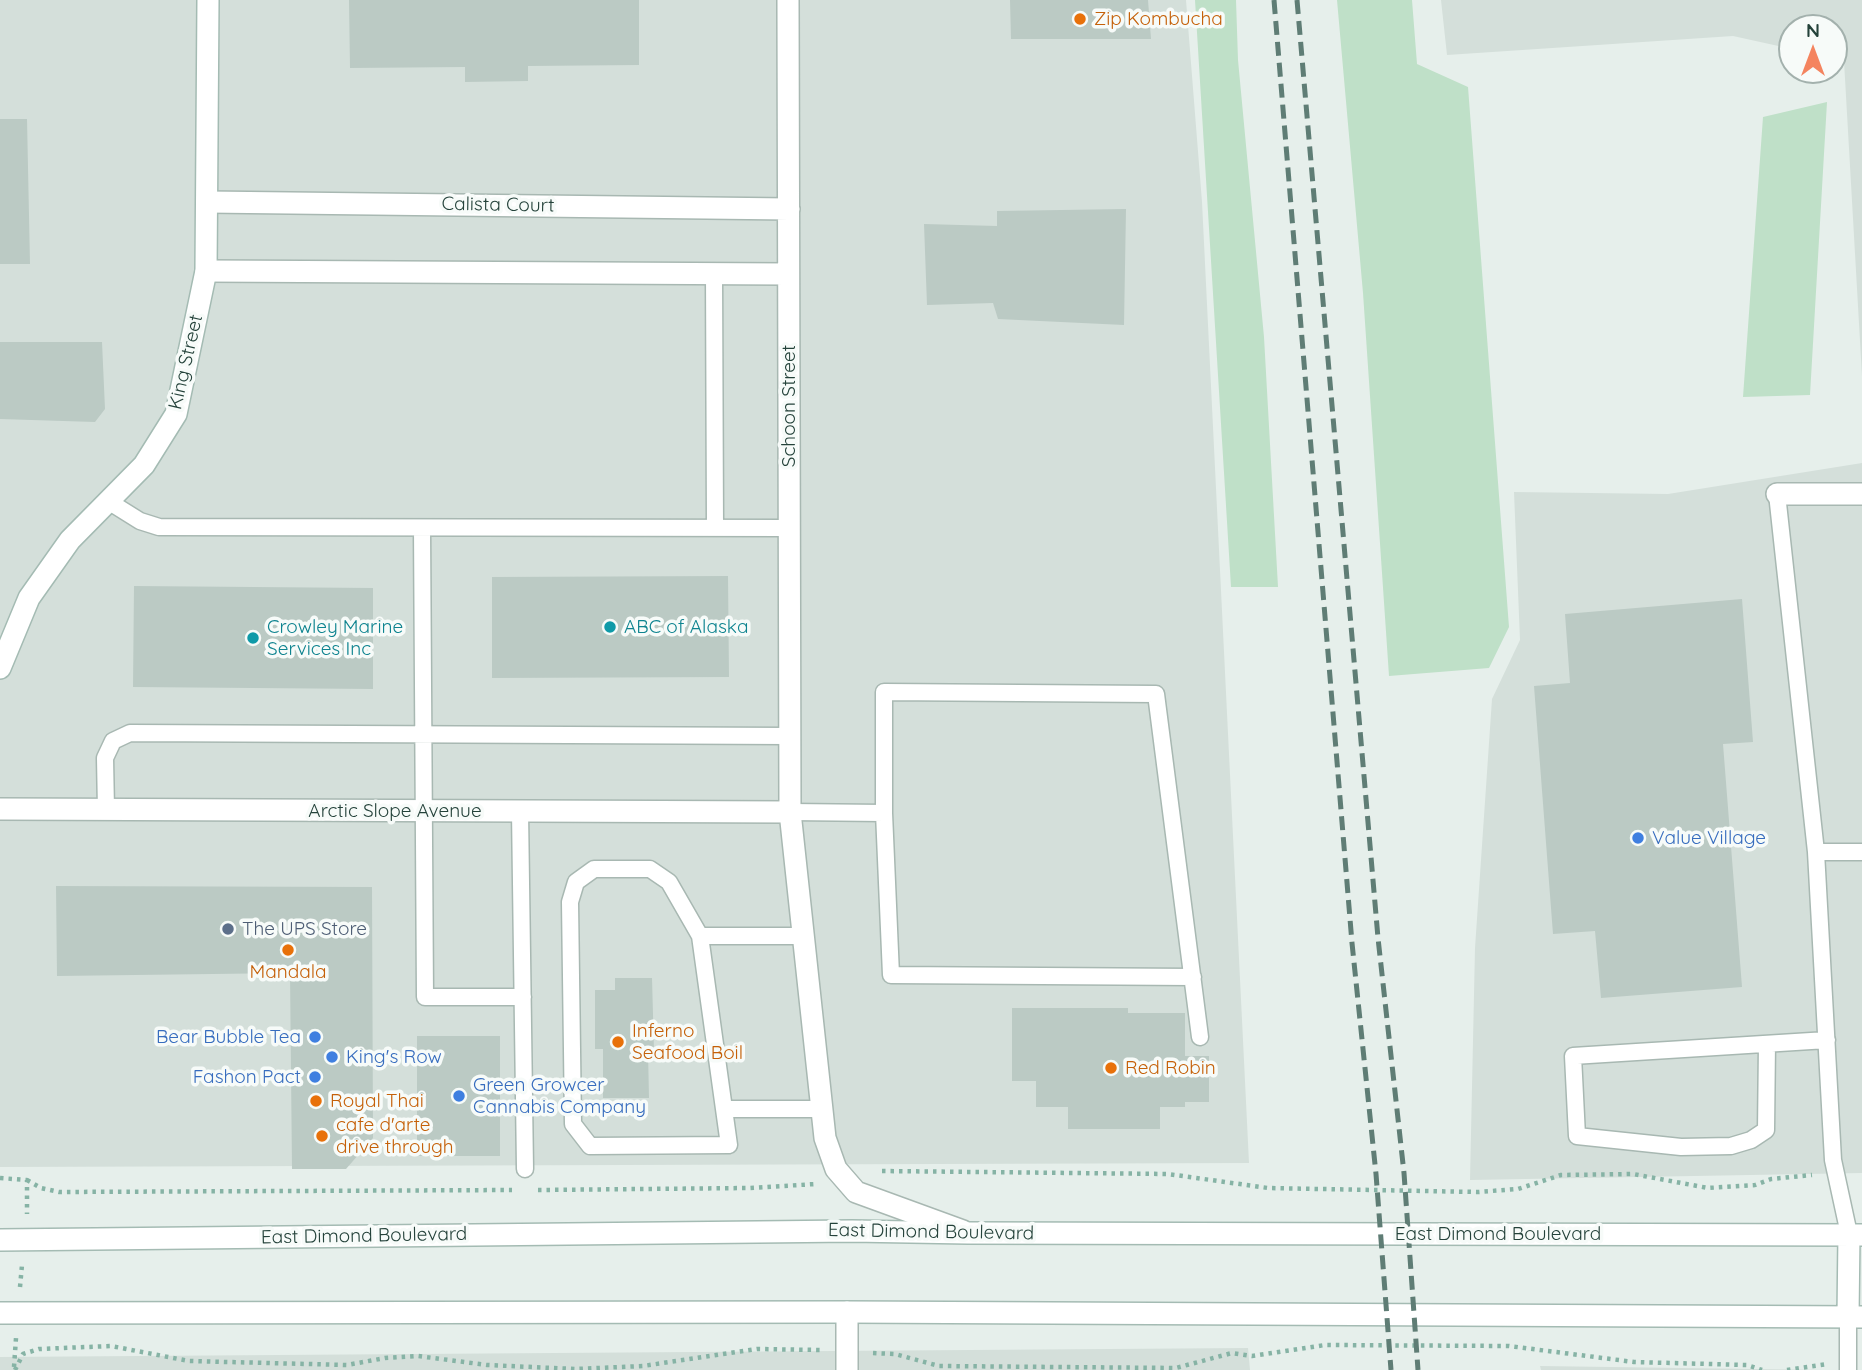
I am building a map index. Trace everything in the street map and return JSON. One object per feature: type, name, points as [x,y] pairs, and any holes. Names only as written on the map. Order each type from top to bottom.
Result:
[{"type":"street","name":"King Street","points":[[0,668],[29,598],[70,540],[144,465],[176,414],[206,271],[208,0]]},
{"type":"street","name":"Schoon Street","points":[[788,0],[790,812],[825,1138],[836,1169],[845,1178]]},
{"type":"street","name":"Calista Court","points":[[207,202],[789,209]]},
{"type":"street","points":[[206,271],[788,274]]},
{"type":"street","points":[[1777,494],[1862,494]]},
{"type":"street","name":"Arctic Slope Avenue","points":[[0,809],[790,812]]},
{"type":"street","points":[[845,1178],[856,1192],[968,1233]]},
{"type":"street","name":"East Dimond Boulevard","points":[[0,1240],[852,1231],[1856,1234]]},
{"type":"street","points":[[0,1313],[847,1312],[1855,1317],[1856,1234]]},
{"type":"street","points":[[847,1312],[847,1361]]},
{"type":"lane","points":[[713,273],[715,528]]},
{"type":"lane","points":[[1777,494],[1816,852],[1833,1160],[1856,1234]]},
{"type":"lane","points":[[108,501],[140,522],[159,527],[789,528]]},
{"type":"lane","points":[[422,528],[425,997],[523,997]]},
{"type":"lane","points":[[1193,977],[891,975],[884,813],[884,692],[1156,694],[1193,977],[1200,1037]]},
{"type":"lane","points":[[106,810],[105,758],[113,741],[130,733],[789,736]]},
{"type":"lane","points":[[520,811],[525,1169]]},
{"type":"lane","points":[[790,812],[884,813]]},
{"type":"lane","points":[[1816,852],[1862,852]]},
{"type":"lane","points":[[594,869],[650,869],[669,882],[700,936],[729,1145],[590,1146],[573,1124],[570,902],[576,882],[594,869]]},
{"type":"lane","points":[[700,936],[803,936]]},
{"type":"lane","points":[[1767,1044],[1766,1130],[1751,1140],[1731,1146],[1681,1147],[1577,1136],[1573,1056],[1827,1040]]},
{"type":"lane","points":[[724,1109],[822,1109]]},
{"type":"lane","points":[[1848,1370],[1855,1317]]},
{"type":"path","points":[[529,1190],[749,1188],[828,1184],[871,1169],[1168,1174],[1268,1188],[1478,1192],[1518,1189],[1561,1175],[1633,1174],[1708,1188],[1755,1185],[1771,1179],[1836,1173]]},
{"type":"path","points":[[27,1180],[41,1188],[58,1192],[515,1190]]},
{"type":"path","points":[[15,1370],[23,1354],[39,1349],[111,1346],[189,1361],[347,1365],[385,1358],[418,1356],[487,1365],[576,1368],[643,1366],[757,1349],[847,1361],[895,1354],[939,1366],[1175,1367],[1232,1353],[1252,1356],[1325,1345],[1509,1346],[1634,1362],[1747,1365],[1762,1370]]},
{"type":"shaded area","points":[[0,0],[1186,0],[1202,202],[1249,1163],[0,1167]]},
{"type":"shaded area","points":[[1441,0],[1862,0],[1862,376],[1845,84],[1848,84],[1848,14],[1778,14],[1778,46],[1733,36],[1447,55]]},
{"type":"shaded area","points":[[1862,463],[1862,1173],[1470,1180],[1475,948],[1492,699],[1520,640],[1514,492],[1668,494]]},
{"type":"shaded area","points":[[1248,1348],[1250,1370],[0,1370],[0,1357]]},
{"type":"shaded area","points":[[1540,1366],[1823,1370],[1541,1370]]},
{"type":"green space","points":[[1195,0],[1236,0],[1238,60],[1264,337],[1278,587],[1231,587]]},
{"type":"green space","points":[[1337,0],[1412,0],[1417,64],[1468,87],[1509,627],[1489,668],[1389,676],[1363,293]]},
{"type":"green space","points":[[1827,102],[1810,395],[1743,397],[1763,117]]},
{"type":"building","points":[[349,0],[639,0],[639,65],[528,66],[528,81],[465,82],[465,67],[350,68]]},
{"type":"building","name":"Zip Kombucha","points":[[1010,0],[1148,0],[1151,39],[1011,39]]},
{"type":"building","points":[[0,119],[27,119],[30,264],[0,264]]},
{"type":"building","points":[[1126,209],[1124,325],[998,319],[993,303],[927,305],[924,224],[997,226],[997,211]]},
{"type":"building","points":[[0,342],[102,342],[105,409],[95,422],[0,419]]},
{"type":"building","name":"ABC of Alaska","points":[[728,576],[729,677],[492,678],[492,577]]},
{"type":"building","name":"Crowley Marine Services Inc","points":[[134,586],[373,588],[373,689],[133,687]]},
{"type":"building","name":"Value Village","points":[[1742,599],[1753,742],[1723,744],[1742,987],[1601,998],[1595,931],[1553,934],[1534,686],[1570,683],[1565,614]]},
{"type":"building","name":"King's Row","points":[[56,886],[372,887],[373,1138],[346,1169],[292,1169],[290,973],[57,976]]},
{"type":"building","points":[[615,978],[652,978],[654,1051],[648,1051],[649,1098],[603,1098],[603,1049],[595,1049],[595,990],[615,990]]},
{"type":"building","name":"Red Robin","points":[[1012,1008],[1128,1008],[1128,1013],[1185,1013],[1185,1056],[1209,1056],[1209,1102],[1185,1102],[1185,1107],[1160,1107],[1160,1129],[1068,1129],[1068,1107],[1036,1107],[1036,1081],[1012,1081]]},
{"type":"building","name":"Green Growcer Cannabis Company","points":[[417,1036],[500,1036],[500,1156],[417,1156]]},
{"type":"railway","points":[[1274,0],[1352,943],[1376,1174],[1391,1370]]},
{"type":"railway","points":[[1297,0],[1378,938],[1404,1173],[1418,1370]]},
{"type":"place","name":"Zip Kombucha","points":[[1080,19]]},
{"type":"place","name":"ABC of Alaska","points":[[610,627]]},
{"type":"place","name":"Crowley Marine Services Inc","points":[[253,638]]},
{"type":"place","name":"Value Village","points":[[1638,838]]},
{"type":"place","name":"The UPS Store","points":[[228,929]]},
{"type":"place","name":"Mandala","points":[[288,950]]},
{"type":"place","name":"Bear Bubble Tea","points":[[315,1037]]},
{"type":"place","name":"Inferno Seafood Boil","points":[[618,1042]]},
{"type":"place","name":"King's Row","points":[[332,1057]]},
{"type":"place","name":"Red Robin","points":[[1111,1068]]},
{"type":"place","name":"Fashon Pact","points":[[315,1077]]},
{"type":"place","name":"Green Growcer Cannabis Company","points":[[459,1096]]},
{"type":"place","name":"Royal Thai","points":[[316,1101]]},
{"type":"place","name":"cafe d'arte drive through","points":[[322,1136]]}]
